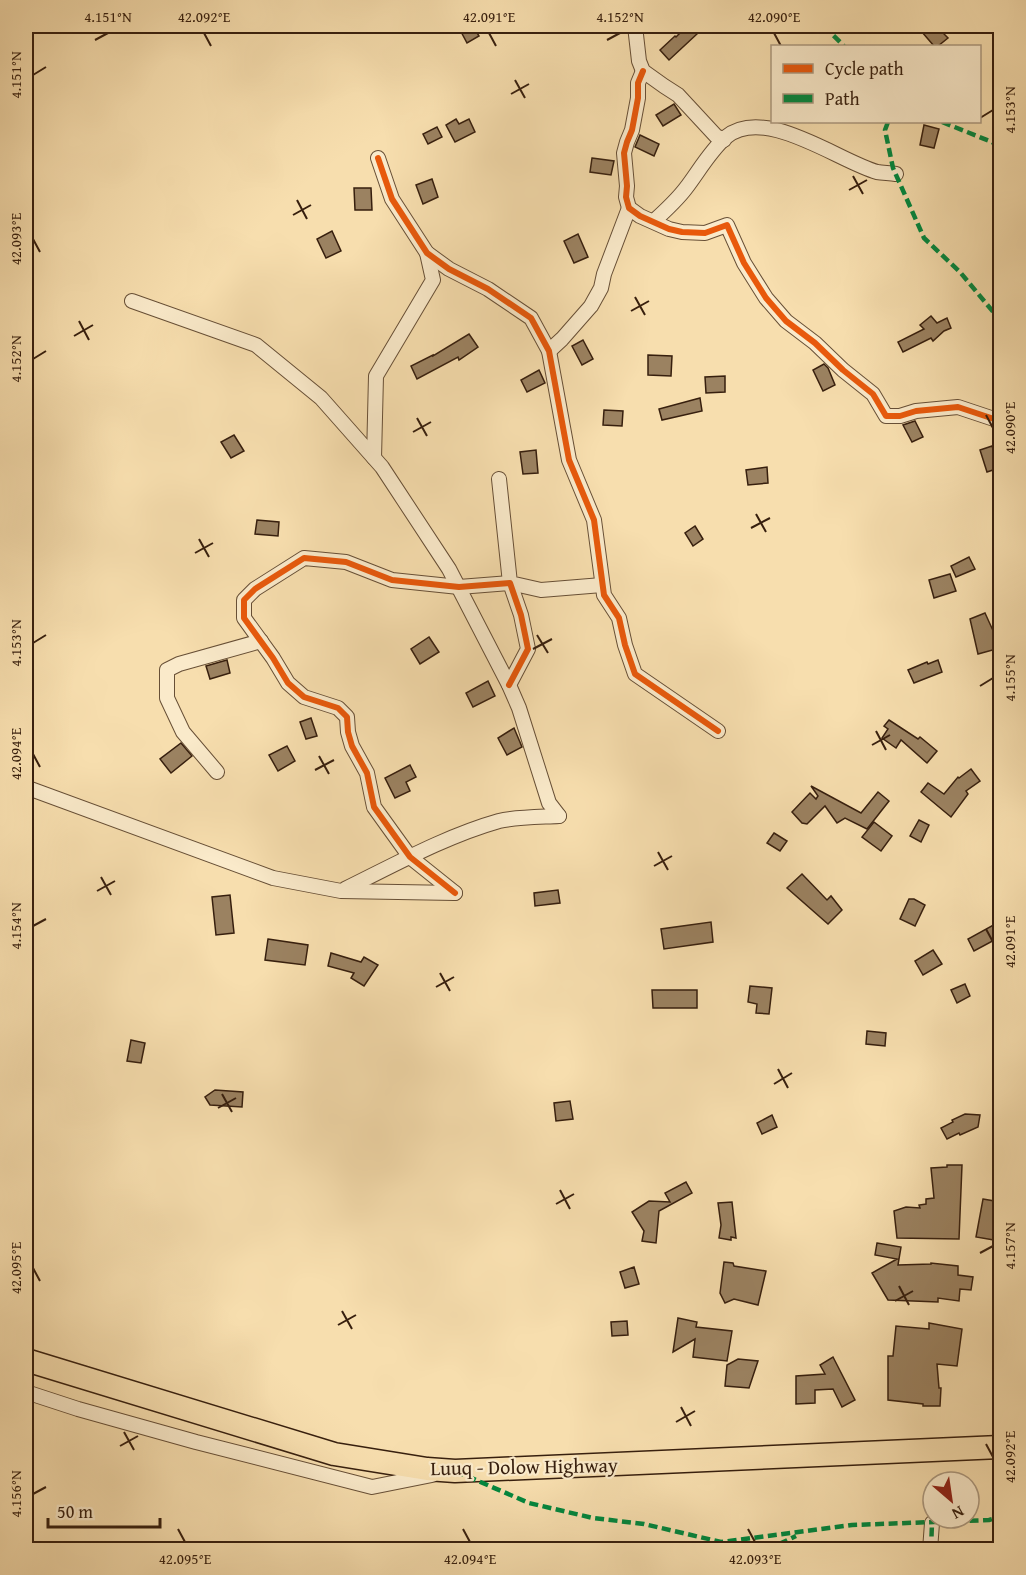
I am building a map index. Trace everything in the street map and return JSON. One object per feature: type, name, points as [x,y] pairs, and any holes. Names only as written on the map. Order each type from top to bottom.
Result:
[{"type":"main road","name":"Luuq - Dolow Highway","points":[[26,1360],[334,1454],[427,1469],[455,1471],[1000,1447]]},
{"type":"street","points":[[635,26],[639,62],[643,71],[678,94],[716,136],[724,140]]},
{"type":"street","points":[[643,71],[638,83],[638,98],[632,130],[624,153],[626,197],[630,208],[640,216],[669,229],[682,232],[705,233],[727,225],[744,263],[766,298],[786,321],[873,394],[886,416],[958,407],[1000,421]]},
{"type":"street","points":[[654,221],[684,191],[727,136],[746,127],[759,127],[801,138],[878,172],[896,174]]},
{"type":"street","points":[[374,458],[376,376],[433,280],[427,253],[392,199],[378,158]]},
{"type":"street","points":[[549,351],[591,306],[601,288],[604,274],[630,208]]},
{"type":"street","points":[[427,253],[449,269],[488,289],[531,318],[549,351],[569,460],[594,520],[604,595],[619,618],[635,674],[718,731]]},
{"type":"street","points":[[132,301],[256,345],[321,399],[382,467],[449,569],[509,685],[519,708],[549,803],[559,816],[501,821],[410,857],[341,891]]},
{"type":"street","points":[[499,479],[510,583],[521,615],[528,649],[509,685]]},
{"type":"street","points":[[28,788],[273,879],[341,891],[455,893],[410,857],[374,807],[367,773],[352,746],[346,717],[338,708],[304,697],[288,683],[244,618],[244,600],[255,589],[304,558],[346,562],[392,580],[459,587],[510,583],[541,590],[602,585]]},
{"type":"street","points":[[217,772],[183,732],[167,698],[167,670],[179,664],[261,641]]},
{"type":"street","points":[[26,1392],[185,1439],[372,1487],[455,1471]]},
{"type":"street","points":[[930,1550],[931,1530]]},
{"type":"building","points":[[458,26],[473,26],[479,36],[467,43]]},
{"type":"building","points":[[687,26],[691,26],[698,33],[669,60],[660,50]]},
{"type":"building","points":[[929,26],[954,26],[943,33],[948,38],[939,45],[933,45],[922,32]]},
{"type":"building","points":[[674,104],[681,115],[663,126],[656,115]]},
{"type":"building","points":[[456,119],[459,124],[469,119],[475,132],[455,142],[446,125]]},
{"type":"building","points":[[924,125],[939,129],[934,148],[920,145]]},
{"type":"building","points":[[437,127],[442,137],[428,144],[423,134]]},
{"type":"building","points":[[640,135],[659,144],[654,156],[635,147]]},
{"type":"building","points":[[592,158],[614,161],[611,175],[590,172]]},
{"type":"building","points":[[432,179],[438,197],[423,204],[416,185]]},
{"type":"building","points":[[354,188],[371,188],[372,210],[355,210]]},
{"type":"building","points":[[332,231],[341,251],[326,258],[317,239]]},
{"type":"building","points":[[578,234],[588,257],[574,263],[564,241]]},
{"type":"building","points":[[931,316],[937,323],[947,318],[951,328],[933,341],[931,338],[903,352],[898,342],[924,329],[920,325]]},
{"type":"building","points":[[469,334],[478,347],[459,360],[458,357],[417,379],[411,366],[433,356]]},
{"type":"building","points":[[583,340],[593,359],[582,365],[572,346]]},
{"type":"building","points":[[648,355],[672,356],[671,376],[648,375]]},
{"type":"building","points":[[824,364],[835,385],[823,391],[813,370]]},
{"type":"building","points":[[539,370],[545,383],[527,392],[521,380]]},
{"type":"building","points":[[725,376],[725,392],[706,393],[705,377]]},
{"type":"building","points":[[700,398],[702,411],[662,420],[659,409]]},
{"type":"building","points":[[604,410],[623,411],[622,426],[603,425]]},
{"type":"building","points":[[915,421],[923,437],[912,442],[903,425]]},
{"type":"building","points":[[234,435],[244,451],[231,458],[221,442]]},
{"type":"building","points":[[992,446],[999,468],[987,472],[980,450]]},
{"type":"building","points":[[536,450],[538,473],[523,474],[520,452]]},
{"type":"building","points":[[767,467],[768,483],[748,485],[746,470]]},
{"type":"building","points":[[257,520],[279,522],[278,536],[255,534]]},
{"type":"building","points":[[695,526],[703,539],[693,546],[685,533]]},
{"type":"building","points":[[969,557],[975,569],[956,577],[951,566]]},
{"type":"building","points":[[950,574],[956,591],[934,598],[929,580]]},
{"type":"building","points":[[985,613],[995,635],[1000,634],[1000,648],[978,654],[970,619]]},
{"type":"building","points":[[429,637],[439,652],[420,664],[411,649]]},
{"type":"building","points":[[227,660],[230,673],[210,679],[206,666]]},
{"type":"building","points":[[938,660],[942,672],[914,683],[908,670]]},
{"type":"building","points":[[488,681],[495,696],[473,707],[466,693]]},
{"type":"building","points":[[311,718],[317,736],[306,739],[300,722]]},
{"type":"building","points":[[889,720],[918,739],[920,737],[937,751],[927,763],[901,740],[896,748],[882,738],[888,729],[884,726]]},
{"type":"building","points":[[514,728],[522,747],[507,755],[498,738]]},
{"type":"building","points":[[181,743],[192,756],[171,773],[160,759]]},
{"type":"building","points":[[287,746],[295,761],[278,771],[269,755]]},
{"type":"building","points":[[410,765],[416,777],[406,782],[410,791],[395,798],[385,778]]},
{"type":"building","points":[[971,769],[980,781],[966,791],[968,794],[951,817],[921,792],[928,783],[944,794],[958,777]]},
{"type":"building","points":[[811,786],[861,813],[878,792],[889,801],[867,829],[845,818],[837,823],[825,806],[807,824],[802,823],[792,812],[810,793],[816,799],[818,796]]},
{"type":"building","points":[[919,820],[929,825],[921,842],[910,836]]},
{"type":"building","points":[[874,822],[892,836],[881,851],[862,837]]},
{"type":"building","points":[[774,833],[787,841],[780,851],[767,843]]},
{"type":"building","points":[[802,874],[827,900],[831,896],[842,910],[828,924],[787,888]]},
{"type":"building","points":[[558,890],[560,903],[535,906],[534,893]]},
{"type":"building","points":[[230,895],[234,933],[216,935],[212,897]]},
{"type":"building","points":[[909,899],[925,905],[915,926],[900,919]]},
{"type":"building","points":[[711,922],[713,942],[664,949],[661,929]]},
{"type":"building","points":[[997,923],[1000,937],[974,951],[968,939]]},
{"type":"building","points":[[268,939],[308,945],[305,965],[265,960]]},
{"type":"building","points":[[933,950],[942,964],[923,975],[915,961]]},
{"type":"building","points":[[331,953],[361,962],[364,957],[378,965],[364,986],[351,978],[354,973],[328,966]]},
{"type":"building","points":[[965,984],[970,996],[957,1003],[951,990]]},
{"type":"building","points":[[750,986],[772,988],[769,1014],[756,1013],[757,1004],[748,1002]]},
{"type":"building","points":[[652,990],[697,990],[697,1008],[653,1008]]},
{"type":"building","points":[[867,1031],[886,1033],[885,1046],[866,1044]]},
{"type":"building","points":[[131,1040],[145,1043],[141,1063],[127,1061]]},
{"type":"building","points":[[215,1090],[243,1092],[242,1107],[210,1105],[205,1097]]},
{"type":"building","points":[[570,1101],[573,1119],[556,1121],[554,1103]]},
{"type":"building","points":[[965,1114],[980,1115],[978,1127],[947,1139],[941,1128]]},
{"type":"building","points":[[772,1115],[777,1127],[762,1134],[757,1123]]},
{"type":"building","points":[[947,1165],[962,1165],[959,1239],[897,1238],[894,1211],[906,1207],[920,1208],[919,1205],[926,1204],[926,1199],[934,1198],[931,1168],[947,1167]]},
{"type":"building","points":[[686,1182],[692,1193],[659,1211],[656,1243],[642,1241],[644,1231],[632,1212],[649,1201],[670,1202],[665,1193]]},
{"type":"building","points":[[983,1199],[1000,1202],[1000,1241],[976,1237]]},
{"type":"building","points":[[732,1202],[736,1238],[731,1237],[731,1240],[719,1238],[721,1225],[718,1203]]},
{"type":"building","points":[[877,1243],[901,1247],[898,1265],[931,1263],[958,1266],[958,1275],[973,1277],[971,1290],[960,1289],[959,1301],[938,1298],[938,1302],[888,1300],[872,1273],[897,1259],[875,1255]]},
{"type":"building","points":[[724,1262],[733,1263],[734,1266],[766,1271],[758,1305],[734,1299],[725,1303],[720,1293]]},
{"type":"building","points":[[634,1267],[639,1284],[625,1288],[620,1272]]},
{"type":"building","points":[[678,1318],[697,1322],[696,1327],[732,1331],[727,1361],[693,1357],[695,1339],[673,1352]]},
{"type":"building","points":[[627,1321],[628,1335],[612,1336],[611,1322]]},
{"type":"building","points":[[929,1323],[962,1329],[957,1366],[937,1364],[939,1388],[941,1388],[940,1406],[923,1406],[923,1404],[888,1400],[888,1356],[893,1356],[896,1326],[929,1329]]},
{"type":"building","points":[[833,1357],[855,1400],[842,1407],[833,1389],[815,1390],[815,1403],[796,1404],[796,1376],[825,1374],[820,1365]]},
{"type":"building","points":[[738,1359],[758,1361],[749,1388],[725,1386],[727,1365]]},
{"type":"marked path","points":[[824,26],[843,45]]},
{"type":"marked path","points":[[888,123],[885,130],[893,168],[924,238],[960,272],[1000,320]]},
{"type":"marked path","points":[[944,123],[1000,147]]},
{"type":"marked path","points":[[455,1471],[529,1503],[593,1518],[644,1524],[721,1542],[852,1525],[989,1520],[1000,1517]]},
{"type":"marked path","points":[[931,1550],[932,1530]]},
{"type":"marked path","points":[[767,1550],[796,1536]]},
{"type":"cycle path","points":[[643,71],[638,83],[638,98],[632,130],[624,153],[626,197],[629,208],[640,216],[669,229],[682,232],[705,233],[727,225],[744,263],[766,298],[786,321],[873,394],[886,416],[958,407],[1000,421]]},
{"type":"cycle path","points":[[378,158],[392,199],[427,253],[449,269],[488,289],[531,318],[549,351],[569,460],[594,520],[604,595],[619,618],[635,674],[718,731]]},
{"type":"cycle path","points":[[455,893],[410,857],[374,807],[367,773],[352,746],[347,717],[338,708],[304,697],[288,683],[244,618],[244,600],[255,589],[304,558],[346,562],[392,580],[459,587],[510,583],[521,615],[528,649],[509,685]]}]
